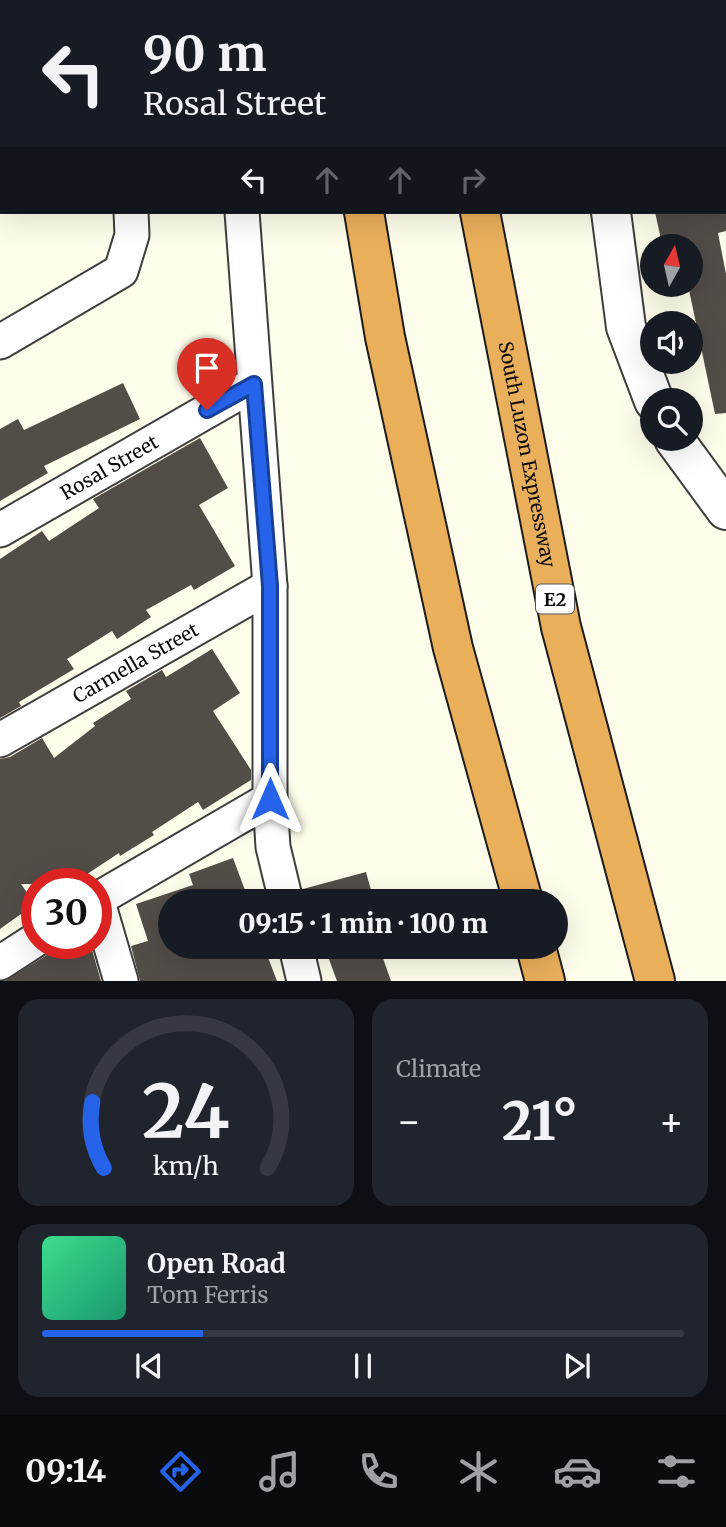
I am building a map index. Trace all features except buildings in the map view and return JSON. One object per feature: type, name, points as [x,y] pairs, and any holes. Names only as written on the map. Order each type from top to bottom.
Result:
[{"type":"highway","points":[[364,214],[385,337],[453,648],[520,889]]},
{"type":"highway","name":"South Luzon Expressway","points":[[480,214],[561,627],[655,981]]},
{"type":"highway","points":[[539,959],[545,981]]},
{"type":"street","points":[[242,214],[270,586],[270,799],[273,847],[283,889]]},
{"type":"street","points":[[611,214],[626,327],[649,388]]},
{"type":"street","points":[[0,342],[121,271],[131,224]]},
{"type":"street","name":"Rosal Street","points":[[0,530],[254,384]]},
{"type":"street","points":[[683,451],[726,510]]},
{"type":"street","name":"Carmella Street","points":[[0,740],[270,586]]},
{"type":"street","points":[[112,890],[270,799]]},
{"type":"street","points":[[0,963],[21,949]]},
{"type":"street","points":[[112,950],[121,981]]},
{"type":"street","points":[[299,959],[304,981]]},
{"type":"route","points":[[207,410],[254,384],[270,586],[270,799]]}]
